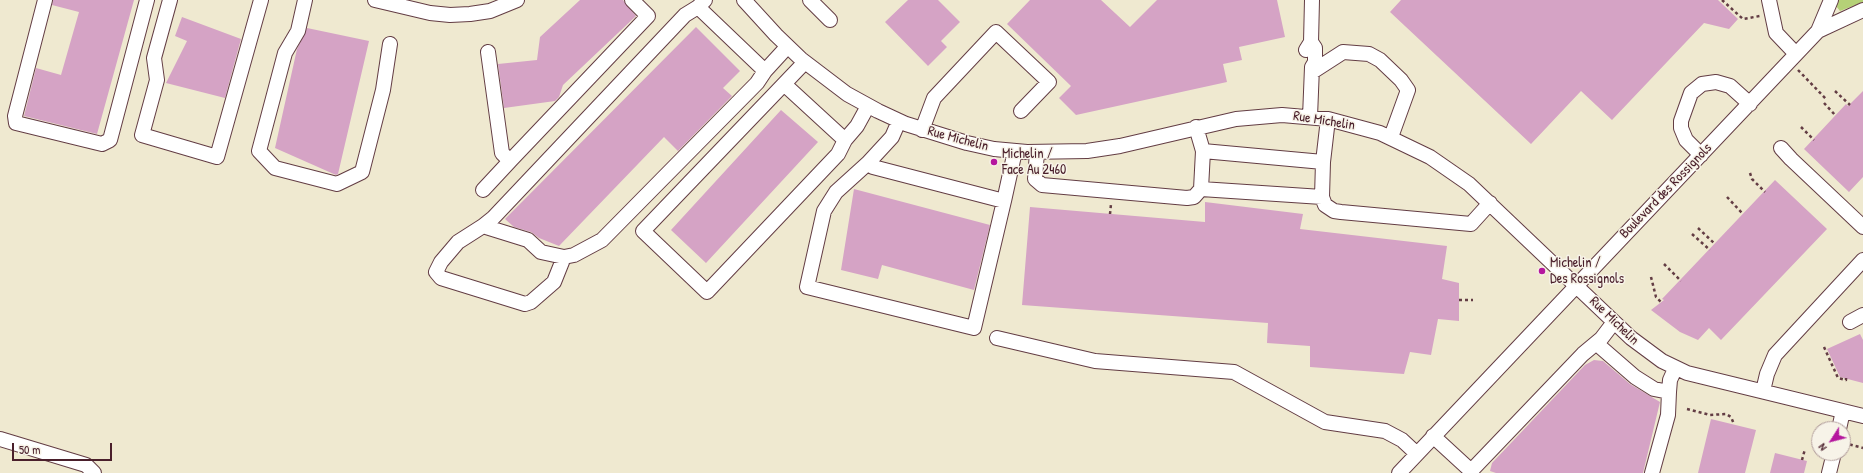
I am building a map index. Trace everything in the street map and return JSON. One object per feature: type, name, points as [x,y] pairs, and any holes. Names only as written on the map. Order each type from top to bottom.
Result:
[{"type":"street","points":[[45,0],[15,116],[16,123],[102,144],[110,140],[148,0]]},
{"type":"street","points":[[170,0],[154,58],[157,80],[142,135],[217,157],[262,0]]},
{"type":"street","points":[[306,0],[298,31],[285,53],[259,151],[275,168],[337,184],[362,172],[383,90],[390,44]]},
{"type":"street","points":[[375,0],[430,13],[460,15],[490,10],[517,0]]},
{"type":"street","points":[[483,190],[648,16],[632,0]]},
{"type":"street","name":"Rue Michelin","points":[[744,0],[787,46],[805,62],[828,80],[868,106],[922,130],[968,143],[1015,151],[1037,152],[1108,149],[1196,127],[1248,117],[1282,115],[1328,119],[1361,126],[1391,137],[1440,162],[1469,184],[1614,322],[1647,351],[1675,368],[1863,416]]},
{"type":"street","points":[[810,0],[830,20]]},
{"type":"street","points":[[1310,117],[1312,70],[1315,62],[1315,48],[1311,42],[1312,0]]},
{"type":"street","points":[[1769,0],[1776,33],[1796,54]]},
{"type":"street","name":"Boulevard des Rossignols","points":[[1399,473],[1818,31],[1831,0]]},
{"type":"street","points":[[564,257],[554,282],[531,302],[525,304],[439,277],[437,270],[446,256],[461,239],[483,226],[493,218],[685,15],[702,3],[765,71]]},
{"type":"street","name":"Boulevard des Rossignols","points":[[1818,31],[1863,10]]},
{"type":"street","points":[[922,130],[934,98],[996,32],[1049,82],[1021,111]]},
{"type":"street","points":[[483,226],[528,240],[540,252],[564,257],[574,255],[602,240],[757,83],[765,71],[787,46]]},
{"type":"street","points":[[488,52],[502,153],[510,161]]},
{"type":"street","points":[[1312,70],[1343,52],[1369,54],[1380,60],[1401,80],[1408,90],[1406,100],[1391,137]]},
{"type":"street","points":[[805,62],[643,231],[707,292],[838,154],[845,140],[857,126],[868,106]]},
{"type":"street","points":[[1701,155],[1686,140],[1681,128],[1681,121],[1691,93],[1702,84],[1716,82],[1730,86],[1750,104]]},
{"type":"street","points":[[784,84],[845,140]]},
{"type":"street","points":[[1328,119],[1323,162],[1322,197],[1325,205],[1329,208],[1341,212],[1471,224],[1490,203]]},
{"type":"street","points":[[899,121],[892,137],[868,163],[836,192],[827,205],[821,223],[807,287],[974,328],[1015,151]]},
{"type":"street","points":[[1037,152],[1035,179],[1042,185],[1187,198],[1194,197],[1200,189],[1203,151],[1196,127]]},
{"type":"street","points":[[1781,148],[1863,227]]},
{"type":"street","points":[[1203,151],[1323,162]]},
{"type":"street","points":[[868,163],[877,168],[1004,201]]},
{"type":"street","points":[[1200,189],[1322,197]]},
{"type":"street","points":[[1763,391],[1767,374],[1775,355],[1863,260]]},
{"type":"street","points":[[1850,322],[1863,315]]},
{"type":"street","points":[[1433,436],[1471,472],[1583,354],[1597,344],[1614,322]]},
{"type":"street","points":[[997,338],[1095,361],[1234,372],[1325,422],[1385,431],[1402,440],[1417,454]]},
{"type":"street","points":[[1597,344],[1646,386],[1669,392]]},
{"type":"street","points":[[1652,473],[1668,415],[1670,380],[1675,368]]},
{"type":"street","points":[[1841,421],[1843,411]]},
{"type":"street","points":[[0,439],[86,464],[94,473]]},
{"type":"street","points":[[1829,473],[1832,461]]},
{"type":"path","points":[[1722,0],[1743,19],[1763,16]]},
{"type":"path","points":[[1798,70],[1827,100]]},
{"type":"path","points":[[1835,91],[1850,105]]},
{"type":"path","points":[[1824,104],[1836,116]]},
{"type":"path","points":[[1801,127],[1814,140]]},
{"type":"path","points":[[1750,173],[1752,179],[1764,192]]},
{"type":"path","points":[[1727,197],[1743,214]]},
{"type":"path","points":[[1110,214],[1111,205]]},
{"type":"path","points":[[1698,228],[1715,244]]},
{"type":"path","points":[[1692,234],[1710,250]]},
{"type":"path","points":[[1664,264],[1681,281]]},
{"type":"path","points":[[1651,277],[1656,297],[1662,303]]},
{"type":"path","points":[[1459,300],[1472,300]]},
{"type":"path","points":[[1824,347],[1838,378],[1846,380],[1846,378]]},
{"type":"path","points":[[1688,409],[1710,415],[1726,414],[1731,417],[1734,424]]},
{"type":"path","points":[[1851,445],[1863,448]]},
{"type":"path","points":[[1802,460],[1805,449]]},
{"type":"green space","points":[[1838,0],[1863,0],[1863,2],[1840,11],[1836,6]]},
{"type":"building","points":[[53,0],[134,0],[97,134],[24,116],[36,68],[61,75],[79,12],[52,5]]},
{"type":"building","points":[[580,0],[623,0],[636,16],[563,85],[559,97],[555,101],[504,108],[498,64],[537,60],[540,37]]},
{"type":"building","points":[[908,0],[938,0],[960,22],[941,41],[947,47],[928,66],[885,22]]},
{"type":"building","points":[[1030,0],[1101,0],[1130,27],[1157,0],[1277,0],[1285,37],[1239,47],[1242,60],[1223,64],[1227,82],[1076,115],[1059,98],[1071,86],[1007,24]]},
{"type":"building","points":[[1401,0],[1718,0],[1738,19],[1729,29],[1704,23],[1612,120],[1581,91],[1531,144],[1390,12]]},
{"type":"building","points":[[182,17],[241,39],[225,98],[166,83],[187,41],[175,36]]},
{"type":"building","points":[[696,27],[740,71],[723,88],[732,96],[678,151],[664,137],[559,246],[539,238],[531,232],[514,227],[505,219]]},
{"type":"building","points":[[307,28],[369,41],[338,174],[336,175],[275,148],[297,49]]},
{"type":"building","points":[[1863,91],[1863,177],[1849,192],[1804,149],[1846,104],[1848,106]]},
{"type":"building","points":[[781,110],[818,142],[706,263],[671,230]]},
{"type":"building","points":[[1775,180],[1827,229],[1721,340],[1709,328],[1698,340],[1680,332],[1651,310],[1664,300],[1662,299]]},
{"type":"building","points":[[854,189],[990,225],[974,290],[882,265],[878,279],[841,270]]},
{"type":"building","points":[[1205,202],[1303,214],[1300,229],[1447,246],[1442,279],[1459,283],[1459,321],[1438,319],[1431,355],[1410,352],[1404,374],[1310,367],[1310,346],[1267,343],[1268,323],[1022,305],[1030,207],[1205,222]]},
{"type":"building","points":[[1860,334],[1863,340],[1863,383],[1840,377],[1827,349]]},
{"type":"building","points":[[1594,360],[1603,361],[1630,384],[1660,402],[1643,473],[1496,473],[1490,471],[1492,463],[1585,365]]},
{"type":"building","points":[[1711,419],[1756,430],[1745,473],[1698,473]]},
{"type":"building","points":[[1775,453],[1807,461],[1804,473],[1770,473]]},
{"type":"place","name":"Michelin / Face Au 2460","points":[[994,162]]},
{"type":"place","name":"Michelin / Des Rossignols","points":[[1542,271]]}]
